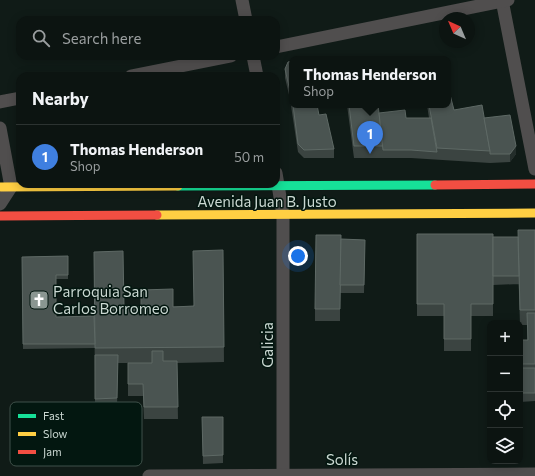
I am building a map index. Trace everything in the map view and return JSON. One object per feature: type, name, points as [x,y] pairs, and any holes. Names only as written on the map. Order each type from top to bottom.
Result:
[{"type":"main road","name":"Avenida Juan B. Justo","points":[[280,180],[535,184]]},
{"type":"main road","name":"Avenida Juan B. Justo","points":[[6,187],[16,187]]},
{"type":"main road","name":"Avenida Juan B. Justo","points":[[0,216],[535,213]]},
{"type":"street","points":[[242,0],[245,16]]},
{"type":"street","points":[[280,46],[504,0],[535,169]]},
{"type":"street","points":[[151,72],[211,60]]},
{"type":"street","points":[[255,60],[256,72]]},
{"type":"street","points":[[0,102],[16,99]]},
{"type":"street","points":[[0,128],[6,187],[0,204]]},
{"type":"street","name":"Galicia","points":[[278,188],[283,214],[283,475]]},
{"type":"street","name":"Solís","points":[[150,476],[535,474]]},
{"type":"building","points":[[289,62],[289,87],[285,69]]},
{"type":"building","points":[[451,98],[454,110],[482,105],[490,151],[437,148],[430,108],[451,108]]},
{"type":"building","points":[[293,108],[318,108],[319,115],[326,114],[334,149],[304,150],[298,144]]},
{"type":"building","points":[[349,108],[378,108],[383,146],[354,146]]},
{"type":"building","points":[[405,110],[406,118],[431,118],[437,152],[383,150],[379,113]]},
{"type":"building","points":[[510,115],[516,146],[510,154],[490,154],[484,118]]},
{"type":"building","points":[[518,230],[535,230],[535,310],[520,310]]},
{"type":"building","points":[[417,234],[493,234],[493,304],[471,304],[471,339],[444,339],[444,304],[417,304]]},
{"type":"building","points":[[316,235],[341,235],[340,309],[315,309]]},
{"type":"building","points":[[493,237],[518,237],[519,276],[493,276]]},
{"type":"building","points":[[341,239],[365,240],[364,285],[340,285]]},
{"type":"building","points":[[223,250],[224,347],[95,348],[94,252],[123,251],[124,307],[141,307],[141,290],[173,289],[173,307],[194,306],[193,251]]},
{"type":"building","name":"Parroquia San Carlos Borromeo","points":[[68,256],[68,275],[56,275],[56,317],[94,316],[95,344],[23,344],[22,257]]},
{"type":"building","points":[[527,313],[535,313],[535,364],[523,364],[523,340],[528,340]]},
{"type":"building","points":[[152,351],[163,351],[163,361],[177,361],[178,407],[144,407],[143,384],[128,384],[128,363],[152,363]]},
{"type":"building","points":[[95,355],[118,355],[117,398],[95,399]]},
{"type":"building","points":[[523,368],[535,368],[535,393],[523,393]]},
{"type":"building","points":[[202,417],[223,417],[223,455],[203,456]]},
{"type":"traffic: fast","points":[[280,186],[435,185]]},
{"type":"traffic: slow","points":[[0,187],[16,187]]},
{"type":"traffic: slow","points":[[157,215],[535,213]]},
{"type":"traffic: jam","points":[[435,185],[535,184]]},
{"type":"traffic: jam","points":[[0,216],[157,215]]},
{"type":"place","name":"Thomas Henderson","points":[[370,154]]},
{"type":"place","name":"Parroquia San Carlos Borromeo","points":[[39,300]]}]
